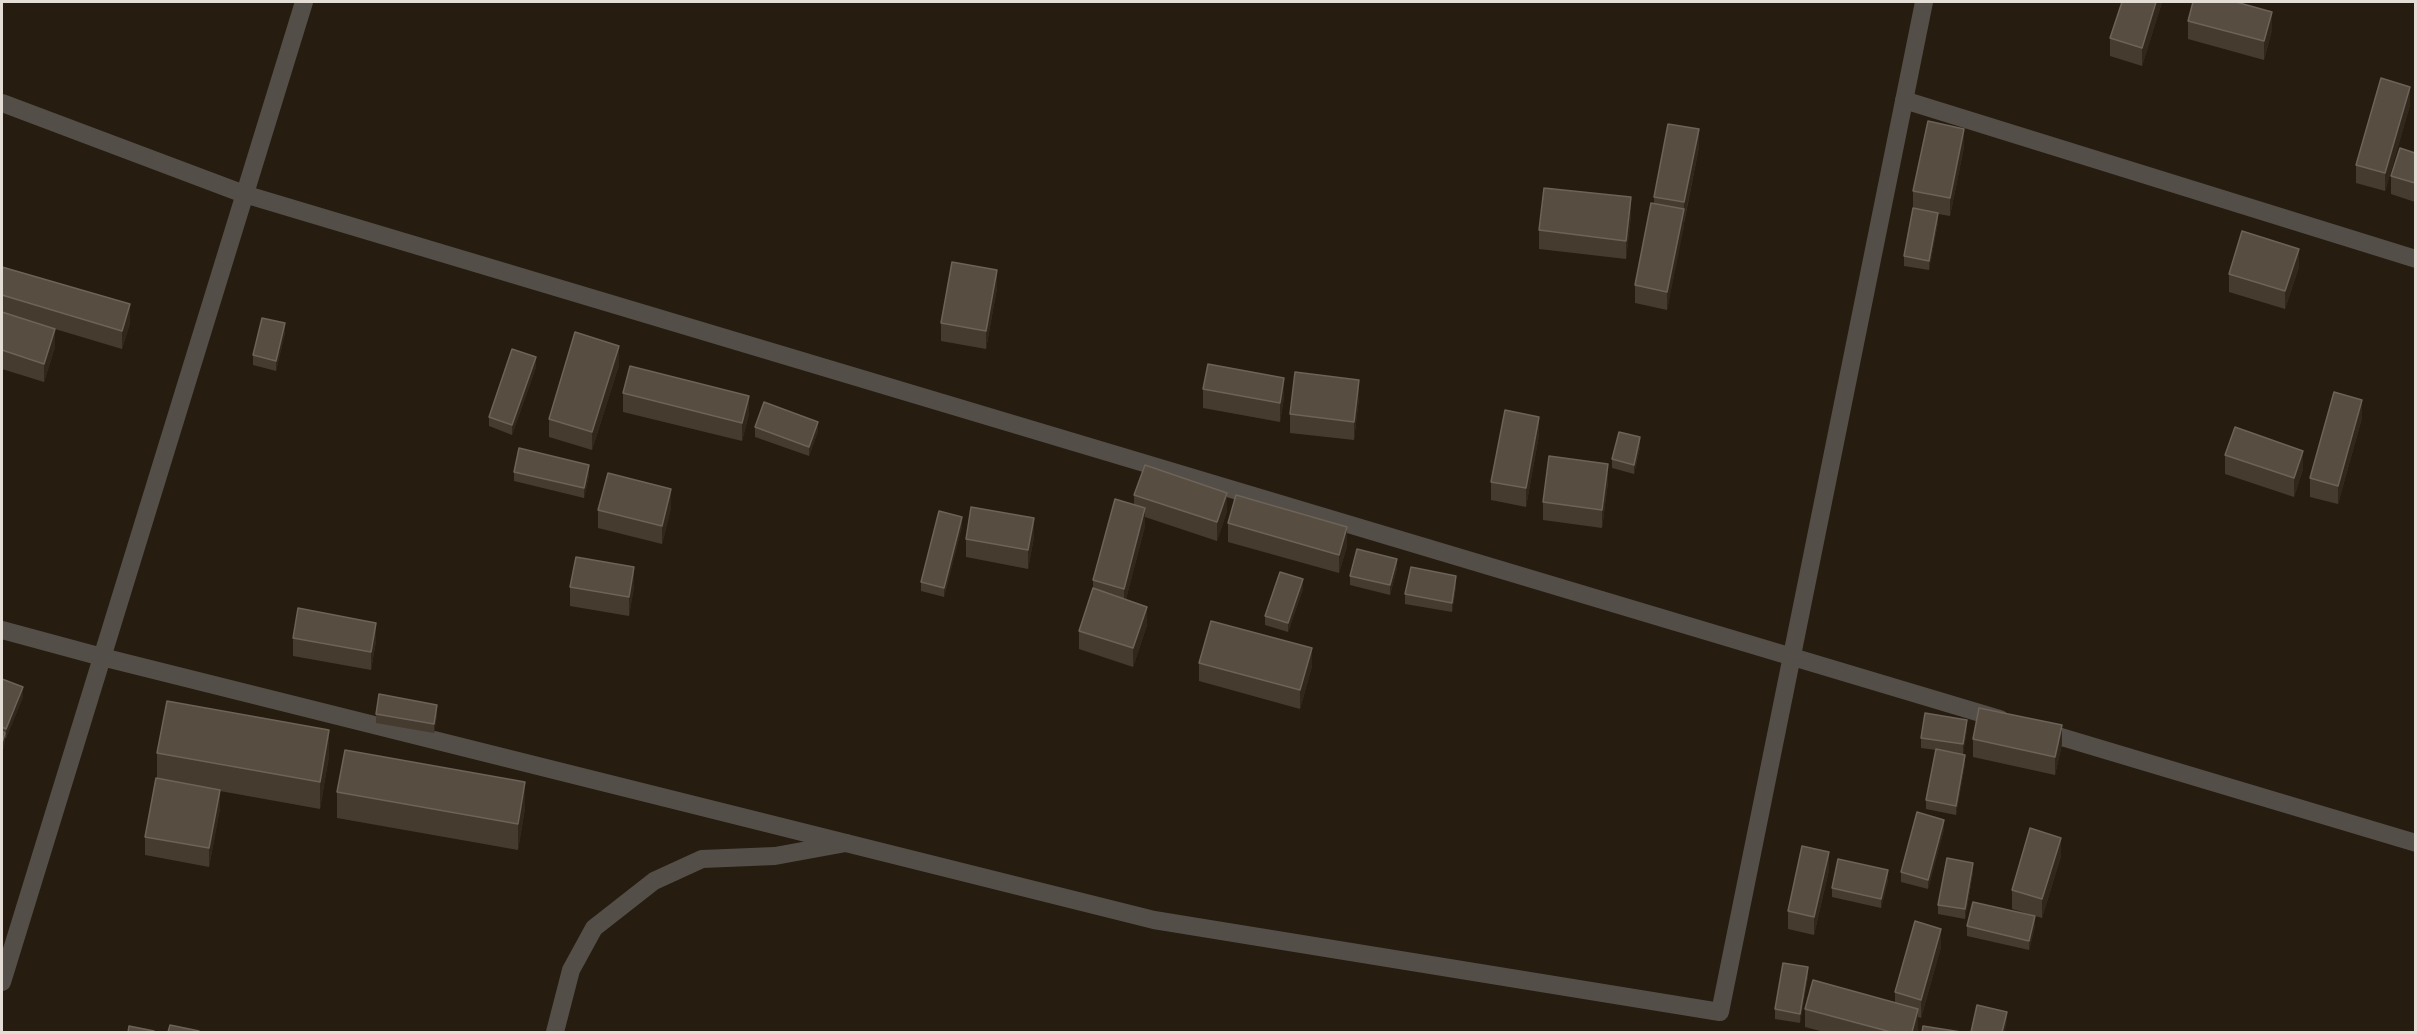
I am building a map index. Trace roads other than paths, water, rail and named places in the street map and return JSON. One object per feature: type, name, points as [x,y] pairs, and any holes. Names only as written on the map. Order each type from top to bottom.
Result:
[{"type":"street","points":[[2,982],[304,2]]},
{"type":"street","points":[[2,630],[1154,920],[1720,1012],[1924,2]]},
{"type":"street","points":[[1904,100],[2415,259]]},
{"type":"street","points":[[2,103],[244,194],[2415,843]]},
{"type":"street","points":[[555,1032],[571,970],[594,928],[654,881],[702,859],[775,856],[846,843]]}]
